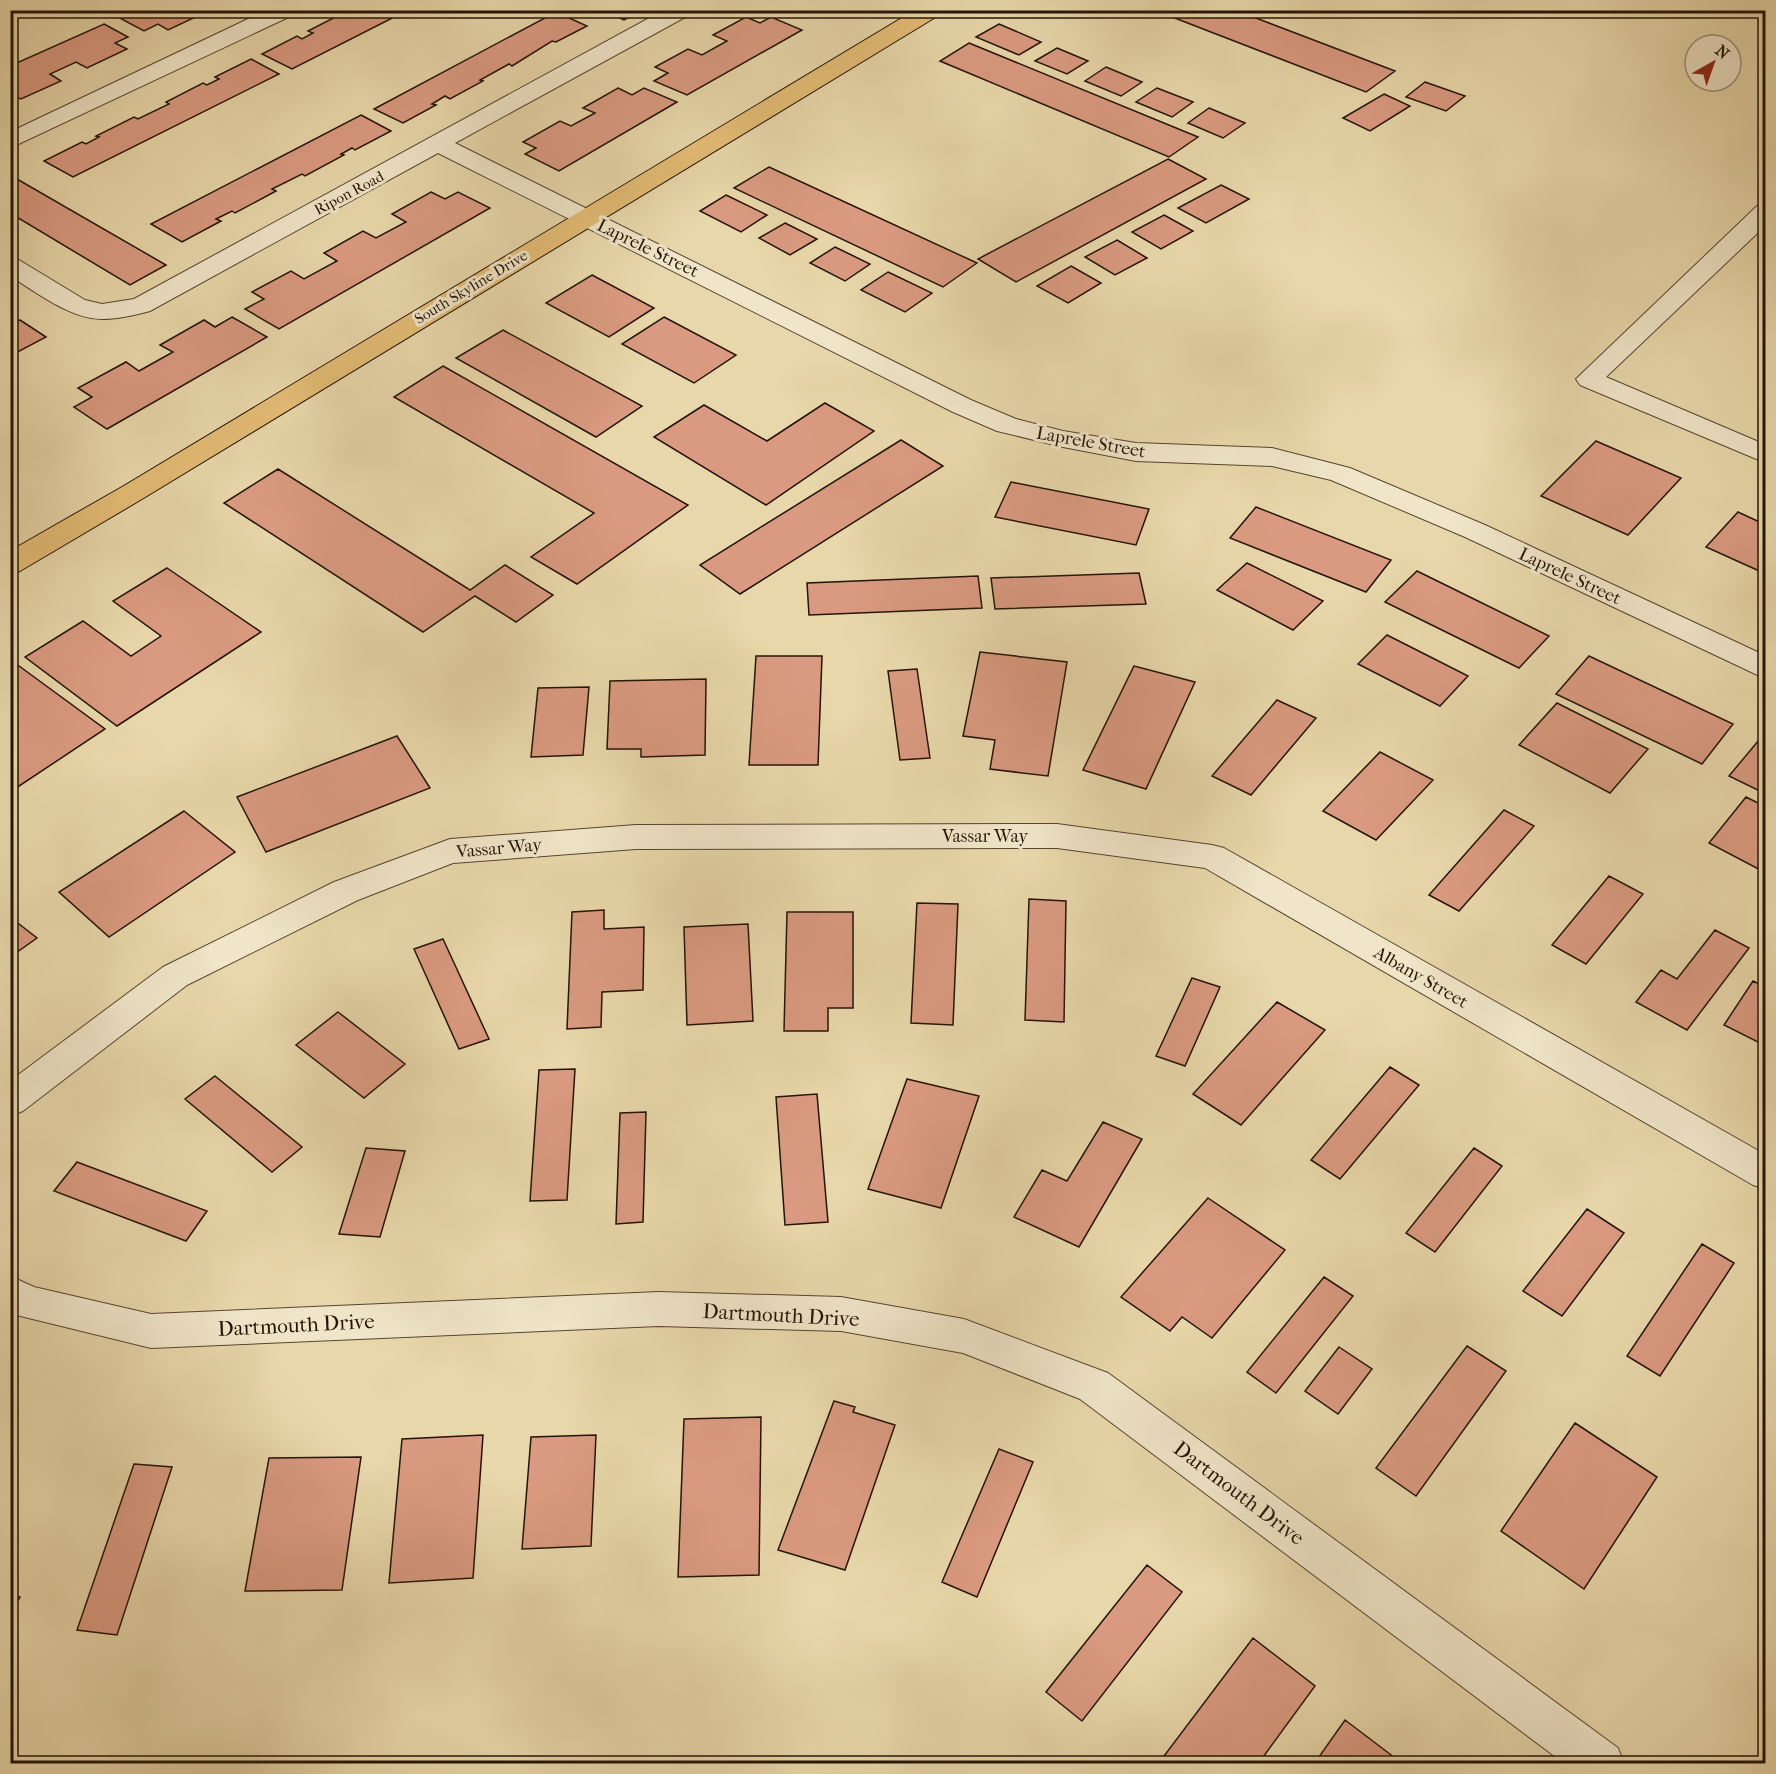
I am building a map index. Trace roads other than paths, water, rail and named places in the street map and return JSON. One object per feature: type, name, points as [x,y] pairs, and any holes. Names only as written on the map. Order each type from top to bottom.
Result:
[{"type":"main road","name":"South Skyline Drive","points":[[10,564],[153,481],[932,10]]},
{"type":"street","points":[[10,141],[285,10]]},
{"type":"street","name":"Ripon Road","points":[[10,265],[76,305],[102,312],[141,306],[681,10]]},
{"type":"street","name":"Laprele Street","points":[[438,144],[962,406],[1007,425],[1063,439],[1136,452],[1272,457],[1340,474],[1475,531],[1766,669]]},
{"type":"street","points":[[1766,211],[1589,379],[1766,455]]},
{"type":"street","name":"Vassar Way","points":[[10,1101],[175,976],[346,891],[450,851],[636,837],[1057,836]]},
{"type":"street","name":"Albany Street","points":[[1057,836],[1212,857],[1766,1174]]},
{"type":"street","name":"Dartmouth Drive","points":[[10,1293],[26,1302],[151,1331],[659,1309],[841,1314],[964,1336],[1094,1386],[1602,1764]]}]
